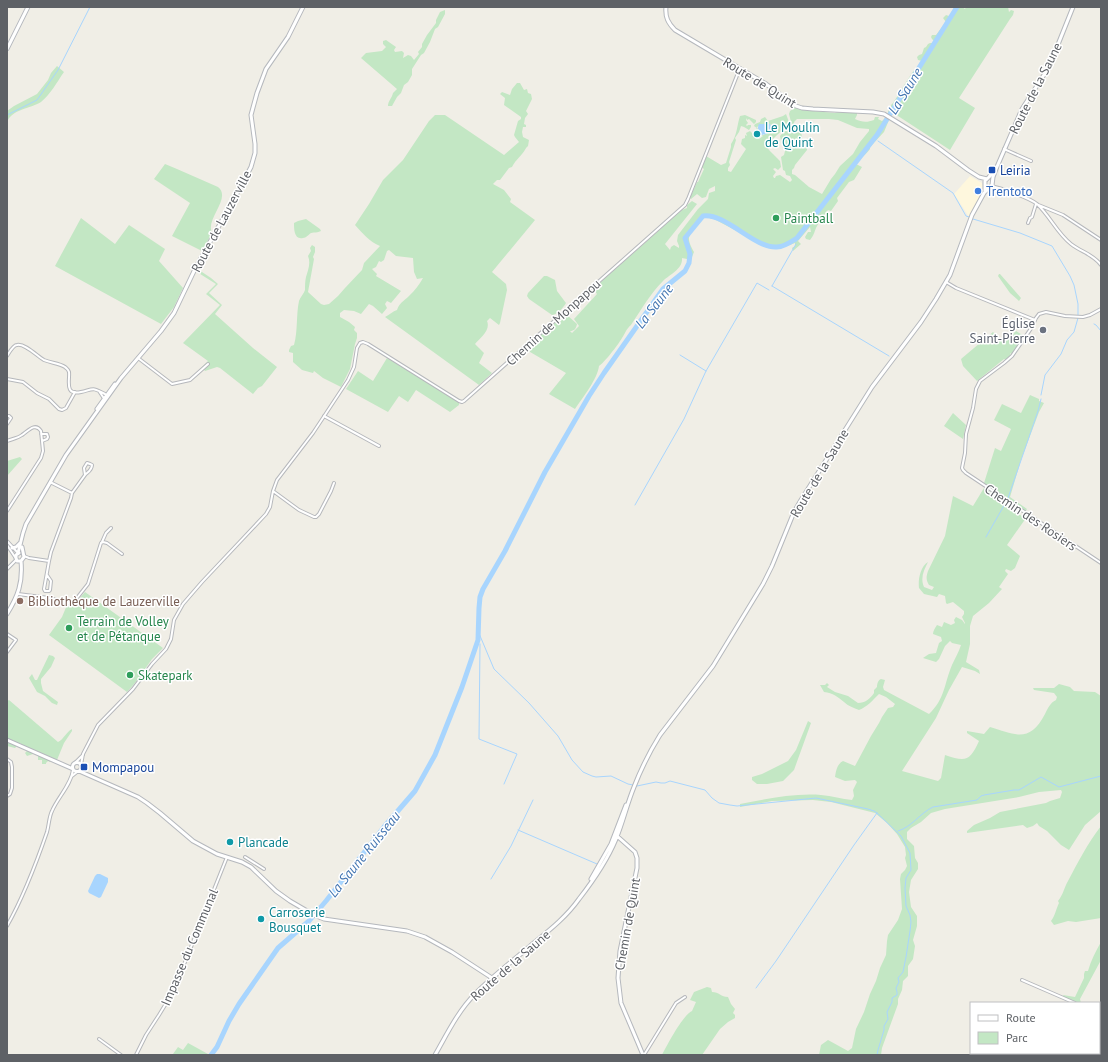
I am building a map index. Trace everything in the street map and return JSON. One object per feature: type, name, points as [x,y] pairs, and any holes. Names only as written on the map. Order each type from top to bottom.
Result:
[{"type":"street","points":[[8,47],[28,7]]},
{"type":"street","name":"Route de Lauzerville","points":[[17,556],[26,524],[66,455],[120,378],[161,331],[174,312],[196,267],[245,179],[254,157],[255,144],[251,115],[262,80],[269,64],[288,37],[303,7]]},
{"type":"street","name":"Route de Quint","points":[[666,7],[667,19],[675,30],[740,68],[794,104],[802,108],[844,112],[877,112],[886,114],[936,146],[965,168],[987,179]]},
{"type":"street","name":"Route de la Saune","points":[[993,182],[996,169],[1022,109],[1049,67],[1073,7]]},
{"type":"street","name":"Chemin de Monpapou","points":[[75,763],[83,754],[101,721],[133,689],[152,664],[166,649],[171,639],[174,620],[183,604],[266,514],[270,507],[277,480],[306,442],[348,380],[354,367],[357,348],[360,343],[363,342],[368,344],[462,402],[685,205],[704,161],[740,68]]},
{"type":"street","points":[[1004,150],[1031,161]]},
{"type":"street","name":"Route de la Saune","points":[[987,179],[996,169]]},
{"type":"street","name":"Route de Quint","points":[[979,176],[985,184]]},
{"type":"street","points":[[998,187],[990,179],[987,179],[985,184],[987,186],[998,187],[1063,215],[1101,240]]},
{"type":"street","points":[[990,186],[993,182]]},
{"type":"street","name":"Route de la Saune","points":[[984,193],[985,184]]},
{"type":"street","name":"Route de la Saune","points":[[435,1055],[464,1006],[487,982],[558,923],[587,889],[602,866],[616,837],[624,808],[653,747],[672,719],[713,666],[766,578],[794,512],[807,490],[876,382],[923,318],[946,282],[955,263],[969,223],[984,193],[990,186]]},
{"type":"street","points":[[1028,222],[1032,217],[1036,204]]},
{"type":"street","points":[[1036,204],[1069,243],[1095,258],[1101,265]]},
{"type":"street","points":[[946,282],[956,288],[1035,320],[1038,314],[1044,312],[1082,317],[1090,316],[1101,309]]},
{"type":"street","name":"Chemin des Rosiers","points":[[1035,320],[1032,327],[1012,356],[978,383],[966,434],[962,469],[1101,563]]},
{"type":"street","points":[[7,356],[14,346],[18,345],[33,351],[43,360],[65,367],[69,372],[68,387],[70,390],[75,392],[82,392],[91,389],[98,390],[106,397]]},
{"type":"street","points":[[138,357],[172,384],[190,380],[208,364]]},
{"type":"street","points":[[7,379],[23,382],[37,393],[49,398],[59,409],[62,410],[66,408],[75,392]]},
{"type":"street","points":[[7,416],[10,418],[7,424]]},
{"type":"street","points":[[324,416],[379,446]]},
{"type":"street","points":[[7,441],[19,437],[34,427],[40,429],[43,451],[41,458],[7,511]]},
{"type":"street","points":[[41,434],[47,434],[48,437],[42,441]]},
{"type":"street","points":[[48,575],[51,582],[50,590],[47,592],[44,589],[48,575],[51,552],[72,493],[92,467],[92,465],[87,463],[85,466],[85,475]]},
{"type":"street","points":[[50,482],[72,493]]},
{"type":"street","points":[[273,491],[299,510],[314,518],[318,514],[334,484]]},
{"type":"street","points":[[7,614],[18,594],[49,598],[68,604],[74,602],[88,584],[99,546],[106,533],[111,528]]},
{"type":"street","points":[[12,548],[18,546],[22,538]]},
{"type":"street","name":"Route de Lauzerville","points":[[18,594],[21,581],[23,555],[22,538]]},
{"type":"street","points":[[7,541],[19,561],[29,558]]},
{"type":"street","points":[[102,542],[106,543],[122,554]]},
{"type":"street","points":[[7,545],[17,556]]},
{"type":"street","points":[[7,569],[17,556],[23,555],[29,558],[49,561]]},
{"type":"street","points":[[7,634],[16,640],[7,652]]},
{"type":"street","points":[[7,740],[142,800],[193,841],[207,849],[242,862],[251,867],[280,894],[310,913],[319,917],[407,931],[422,935],[452,952],[479,971],[492,978]]},
{"type":"street","name":"Chemin de Monpapou","points":[[81,766],[83,754]]},
{"type":"street","points":[[7,759],[12,767],[12,788],[10,794],[7,796]]},
{"type":"street","points":[[7,926],[27,886],[48,830],[52,811],[71,777],[75,763]]},
{"type":"street","points":[[63,764],[79,763],[88,775]]},
{"type":"street","points":[[71,777],[78,772],[81,766]]},
{"type":"street","name":"Chemin de Quint","points":[[616,837],[635,852],[638,864],[619,958],[618,985],[623,1008],[643,1055]]},
{"type":"street","name":"Impasse du Communal","points":[[136,1055],[146,1035],[173,992],[227,857]]},
{"type":"street","points":[[245,857],[264,869]]},
{"type":"street","points":[[251,867],[254,863]]},
{"type":"street","points":[[479,971],[487,982]]},
{"type":"street","points":[[1022,980],[1073,1002]]},
{"type":"street","points":[[643,1055],[676,1003],[685,997]]},
{"type":"street","points":[[99,1038],[121,1055]]},
{"type":"shaded area","points":[[970,176],[982,183],[983,189],[969,217],[954,194]]},
{"type":"green space","points":[[955,7],[962,7],[965,9],[966,7],[1008,7],[1009,12],[1011,10],[1014,11],[1013,15],[959,98],[975,108],[950,150],[898,116],[897,115],[901,107],[899,106],[898,111],[894,114],[888,114],[888,111],[911,74],[922,61],[918,60],[917,57],[922,54],[924,48],[928,44],[934,41],[931,37],[932,35],[936,35],[946,22],[943,18],[946,15],[949,16]]},
{"type":"green space","points":[[445,10],[445,14],[438,27],[435,29],[424,53],[412,69],[412,75],[408,82],[404,85],[401,93],[392,106],[388,106],[393,93],[397,89],[361,58],[366,53],[382,51],[386,47],[383,44],[383,41],[386,40],[396,47],[394,50],[395,52],[402,51],[404,53],[403,58],[408,55],[414,60],[419,54],[418,52],[427,35],[436,23],[440,12]]},
{"type":"green space","points":[[57,66],[64,72],[47,96],[41,102],[13,114],[7,122],[7,111],[37,94]]},
{"type":"green space","points":[[517,83],[520,83],[524,90],[527,89],[528,93],[531,94],[532,99],[526,111],[528,114],[525,118],[524,124],[526,127],[523,127],[522,132],[523,137],[529,140],[528,146],[512,167],[509,168],[500,180],[497,180],[493,184],[504,190],[511,199],[510,202],[535,220],[492,272],[506,284],[507,290],[500,323],[499,325],[490,318],[487,321],[488,328],[475,344],[484,353],[479,363],[492,373],[479,385],[385,317],[397,310],[423,278],[417,279],[414,272],[413,258],[396,256],[389,250],[387,251],[384,260],[381,262],[379,261],[376,267],[372,269],[377,274],[376,276],[401,291],[391,303],[387,301],[385,304],[387,308],[382,314],[369,304],[361,314],[354,311],[344,310],[340,313],[340,317],[355,327],[354,330],[357,333],[350,369],[341,387],[323,378],[314,371],[313,373],[302,370],[293,362],[293,353],[289,352],[289,350],[291,346],[294,345],[299,301],[305,290],[309,264],[308,256],[312,245],[315,247],[315,252],[308,292],[321,304],[329,304],[362,270],[364,263],[380,246],[370,240],[355,225],[383,180],[403,160],[429,121],[435,115],[445,115],[504,155],[519,142],[514,135],[518,121],[521,117],[504,105],[505,98],[500,94],[502,92],[510,95],[512,89]]},
{"type":"green space","points":[[795,106],[802,110],[857,113],[855,119],[864,122],[874,120],[875,117],[879,117],[878,119],[882,121],[886,117],[889,120],[884,132],[856,164],[862,167],[854,180],[849,182],[837,198],[838,201],[831,211],[828,210],[817,225],[810,240],[806,239],[805,237],[808,232],[811,232],[810,227],[798,241],[801,244],[793,251],[792,248],[795,246],[795,243],[788,246],[774,248],[767,247],[714,219],[704,218],[693,230],[689,238],[694,252],[692,257],[687,259],[682,258],[682,262],[676,271],[663,281],[654,291],[617,345],[599,366],[593,383],[575,409],[549,394],[566,373],[525,349],[558,320],[561,322],[561,318],[567,315],[577,324],[573,331],[570,331],[572,333],[579,326],[574,319],[597,294],[594,290],[595,287],[682,210],[687,208],[687,205],[692,201],[697,204],[665,244],[670,250],[674,245],[679,248],[677,241],[678,235],[698,209],[708,199],[709,193],[715,191],[715,186],[709,189],[706,197],[702,198],[697,194],[691,199],[690,198],[704,169],[701,167],[706,156],[721,165],[726,163],[731,144],[736,134],[740,116],[745,115],[756,120],[756,122],[754,124],[746,118],[748,123],[746,125],[751,125],[751,127],[749,130],[741,126],[735,138],[736,140],[729,162],[730,165],[728,171],[731,172],[746,149],[741,144],[742,139],[745,138],[745,135],[747,136],[746,133],[750,131],[754,135],[754,138],[759,139],[763,136],[761,135],[764,135],[771,126],[770,124],[762,124],[757,127],[759,133],[755,130],[757,128],[754,126],[755,124],[760,122],[761,119],[765,117],[768,121],[786,114],[789,122],[788,125],[771,141],[768,148],[780,161],[781,167],[778,170],[775,168],[773,169],[776,172],[773,176],[774,178],[780,175],[790,182],[792,180],[790,176],[786,175],[785,171],[783,170],[781,157],[784,155],[785,151],[780,136],[790,125],[791,122],[789,114]],"holes":[[[797,119],[838,120],[857,128],[869,129],[869,131],[853,154],[840,166],[822,194],[809,187],[792,174],[792,170],[795,165],[807,150],[801,131],[795,126],[794,122]]]},
{"type":"green space","points":[[165,164],[218,187],[221,192],[222,197],[212,221],[212,233],[202,251],[172,236],[190,203],[154,179]]},
{"type":"green space","points":[[81,218],[115,244],[129,225],[165,249],[159,261],[183,288],[174,307],[161,324],[55,266]]},
{"type":"green space","points":[[306,219],[321,231],[311,233],[304,238],[300,238],[295,234],[294,223]]},
{"type":"green space","points":[[199,270],[218,284],[209,293],[222,305],[215,314],[277,367],[262,386],[253,394],[220,368],[217,367],[205,371],[202,367],[208,361],[183,343],[220,305],[206,294],[216,284],[197,272]]},
{"type":"green space","points":[[999,274],[1021,298],[1019,301],[1010,293],[998,276]]},
{"type":"green space","points":[[544,276],[555,280],[557,291],[566,303],[560,310],[552,315],[527,296]]},
{"type":"green space","points":[[1016,331],[1024,336],[1017,348],[1006,360],[1004,359],[977,381],[963,366],[961,359],[993,332],[1004,343]]},
{"type":"green space","points":[[387,358],[459,402],[459,405],[450,412],[416,390],[408,402],[399,396],[388,412],[346,389],[358,371],[373,381]]},
{"type":"green space","points":[[1030,395],[1044,403],[1039,412],[1021,460],[1010,497],[1027,509],[1025,512],[984,483],[995,448],[1001,451],[1011,429],[994,420],[1002,404],[1021,413]]},
{"type":"green space","points":[[953,413],[966,425],[963,439],[944,426]]},
{"type":"green space","points":[[20,457],[22,459],[7,476],[7,461]]},
{"type":"green space","points":[[984,488],[1014,509],[1018,514],[1026,518],[1007,545],[1020,556],[1015,568],[1011,571],[1006,569],[1005,571],[1008,574],[999,587],[1002,589],[989,603],[973,616],[970,626],[970,644],[966,662],[979,670],[980,674],[962,667],[936,718],[902,771],[938,781],[941,778],[945,755],[963,759],[970,756],[976,748],[979,741],[967,733],[967,731],[984,734],[990,727],[1015,734],[1028,733],[1039,723],[1049,706],[1056,700],[1057,697],[1054,693],[1034,690],[1033,688],[1054,688],[1059,684],[1070,687],[1074,691],[1095,692],[1101,696],[1101,811],[1085,825],[1069,850],[1061,845],[1037,823],[1027,828],[1023,825],[967,833],[967,831],[974,825],[1000,812],[1046,803],[1060,798],[1062,792],[1061,790],[1039,792],[1019,797],[945,809],[931,813],[911,828],[907,832],[907,839],[914,846],[915,858],[918,863],[918,869],[911,880],[909,892],[911,907],[917,916],[917,926],[913,940],[915,946],[913,959],[908,966],[908,976],[903,981],[898,1004],[882,1048],[881,1055],[819,1055],[821,1045],[828,1040],[848,1051],[852,1048],[856,1029],[886,955],[888,935],[898,920],[902,909],[900,879],[901,874],[907,866],[905,847],[897,834],[875,813],[831,802],[813,800],[772,801],[740,807],[740,804],[801,795],[821,795],[852,800],[854,796],[853,790],[857,782],[855,780],[845,781],[835,777],[837,768],[843,761],[855,766],[882,717],[888,708],[893,707],[895,704],[879,694],[859,710],[847,705],[840,698],[824,692],[820,685],[825,685],[827,683],[829,685],[827,687],[835,692],[848,696],[858,703],[861,703],[871,697],[877,687],[878,681],[881,679],[885,680],[883,687],[884,690],[929,714],[938,703],[961,645],[950,641],[945,646],[936,662],[923,658],[929,654],[936,653],[939,643],[942,641],[941,637],[933,634],[937,625],[942,627],[944,622],[951,625],[955,623],[954,620],[956,617],[962,620],[965,624],[962,617],[964,611],[953,602],[947,604],[945,596],[939,594],[937,597],[924,594],[919,588],[920,574],[925,564],[928,562],[922,580],[924,587],[932,590],[934,587],[929,585],[927,575],[945,536],[953,496],[973,506]]},
{"type":"green space","points":[[85,592],[163,648],[152,659],[127,692],[49,635],[62,617],[67,605],[73,606]]},
{"type":"green space","points":[[49,655],[55,658],[51,667],[41,679],[41,683],[43,691],[58,702],[57,705],[37,692],[29,678],[32,674],[35,680],[37,680]]},
{"type":"green space","points":[[9,700],[58,742],[72,729],[57,760],[52,759],[46,764],[42,764],[42,760],[38,760],[38,756],[40,755],[33,753],[27,756],[25,753],[27,751],[25,747],[20,743],[17,744],[13,740],[12,743],[16,745],[15,748],[7,746],[7,701]]},
{"type":"green space","points":[[808,721],[811,723],[794,770],[783,781],[757,784],[752,780],[752,777],[762,774],[788,761],[796,750]]},
{"type":"green space","points":[[1101,826],[1101,918],[1076,922],[1068,921],[1054,925],[1051,921],[1059,903],[1058,901],[1083,853]]},
{"type":"green space","points":[[1101,942],[1101,960],[1080,999],[1081,1002],[1076,1002],[1064,997],[1063,995],[1075,997],[1084,978],[1085,971],[1088,971],[1092,959]]},
{"type":"green space","points":[[707,987],[711,988],[712,992],[728,997],[735,1009],[733,1013],[735,1018],[720,1029],[702,1055],[662,1055],[684,1018],[692,1011],[696,1002],[690,1000],[694,992]]},
{"type":"green space","points":[[188,1043],[208,1054],[173,1054],[178,1047],[183,1050]]},
{"type":"water","points":[[759,124],[770,124],[771,128],[767,134],[760,134],[758,128]]},
{"type":"water","points":[[97,874],[108,878],[108,882],[101,897],[99,898],[88,891]]},
{"type":"waterway","points":[[7,115],[37,100],[58,70],[90,7]]},
{"type":"waterway","name":"La Saune","points":[[211,1055],[217,1047],[239,1004],[278,948],[309,921],[384,827],[415,791],[435,755],[462,687],[478,640],[480,597],[483,589],[505,551],[545,472],[589,396],[663,289],[685,271],[689,263],[690,254],[685,238],[703,216],[721,220],[759,243],[768,246],[782,246],[797,238],[877,135],[957,7]]},
{"type":"waterway","points":[[878,141],[953,193],[966,216],[969,217]]},
{"type":"waterway","points":[[973,219],[1020,233],[1052,246],[1074,285],[1078,304],[1078,315]]},
{"type":"waterway","points":[[772,286],[796,244]]},
{"type":"waterway","points":[[635,505],[684,419],[706,371],[757,283],[769,290]]},
{"type":"waterway","points":[[772,286],[889,356]]},
{"type":"waterway","points":[[1041,395],[1045,375],[1061,354],[1067,340],[1074,332],[1078,318]]},
{"type":"waterway","points":[[1094,324],[1101,331]]},
{"type":"waterway","points":[[680,355],[706,371]]},
{"type":"waterway","points":[[1008,498],[1041,399]]},
{"type":"waterway","points":[[986,537],[1006,502]]},
{"type":"waterway","points":[[478,631],[494,669],[529,703],[558,736],[572,760],[583,772],[596,777],[611,776],[633,785]]},
{"type":"waterway","points":[[480,644],[479,739],[517,754],[504,784]]},
{"type":"waterway","points":[[898,831],[908,826],[933,807],[977,800],[984,795],[1019,790],[1041,777],[1059,787],[1101,776]]},
{"type":"waterway","points":[[637,786],[656,782],[665,783],[670,781],[705,790],[719,803],[737,806],[816,798],[874,811],[901,836],[910,853],[911,870],[906,878],[905,888],[906,906],[911,922],[903,972],[898,978],[899,982],[896,988],[897,995],[892,998],[892,1002],[887,1012],[888,1019],[884,1026],[877,1055]]},
{"type":"waterway","points":[[491,879],[511,846],[533,800]]},
{"type":"waterway","points":[[756,988],[877,813]]},
{"type":"waterway","points":[[518,830],[597,864]]},
{"type":"place","name":"Le Moulin de Quint","points":[[757,134]]},
{"type":"place","name":"Leiria","points":[[992,170]]},
{"type":"place","name":"Trentoto","points":[[978,191]]},
{"type":"place","name":"Paintball","points":[[776,218]]},
{"type":"place","name":"Église Saint-Pierre","points":[[1043,330]]},
{"type":"place","name":"Bibliothèque de Lauzerville","points":[[20,601]]},
{"type":"place","name":"Terrain de Volley et de Pétanque","points":[[69,628]]},
{"type":"place","name":"Skatepark","points":[[130,675]]},
{"type":"place","name":"Mompapou","points":[[84,767]]},
{"type":"place","name":"Plancade","points":[[230,842]]},
{"type":"place","name":"Carroserie Bousquet","points":[[261,919]]},
{"type":"water label","name":"La Saune Ruisseau","points":[[364,854]]}]
